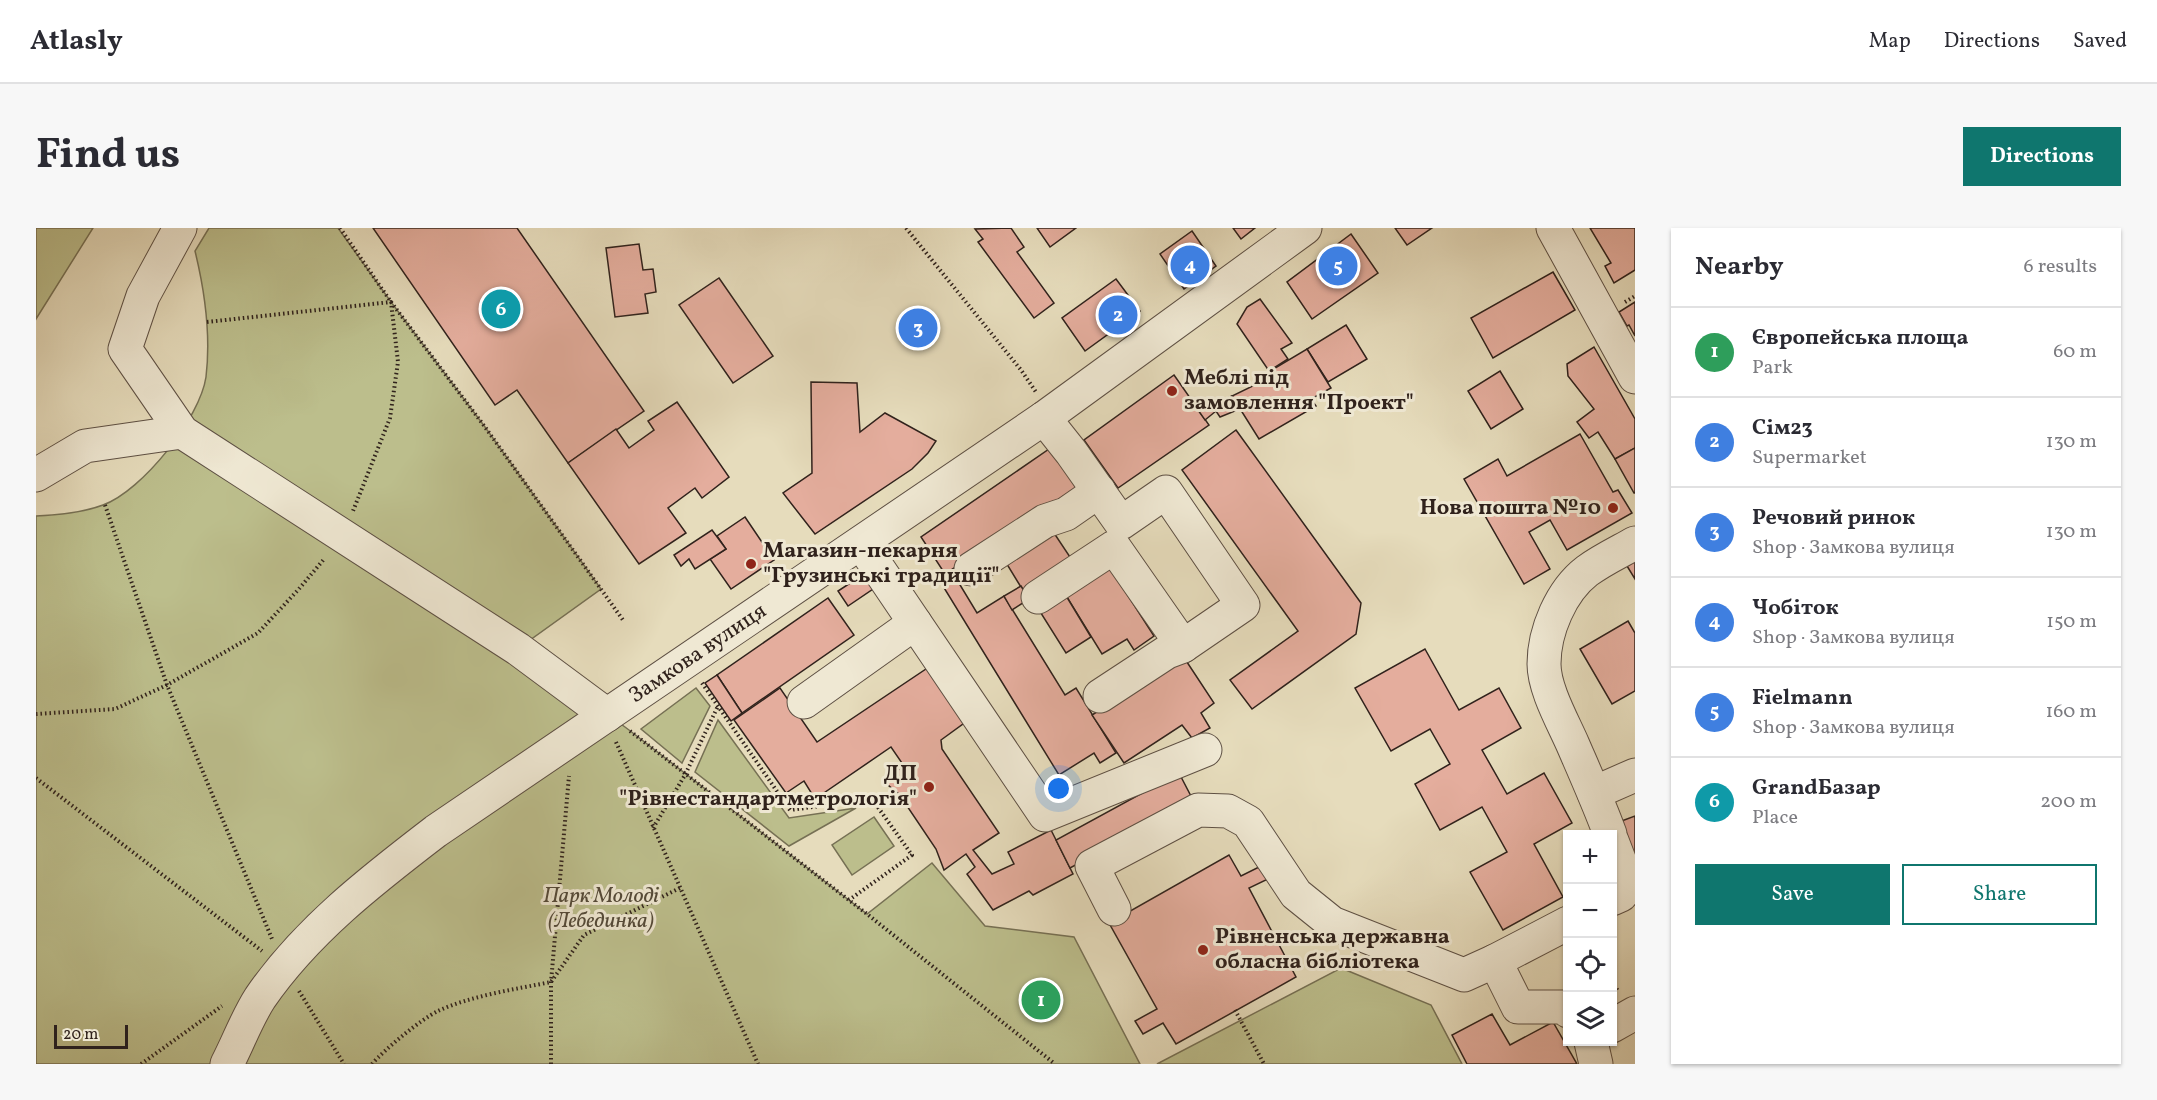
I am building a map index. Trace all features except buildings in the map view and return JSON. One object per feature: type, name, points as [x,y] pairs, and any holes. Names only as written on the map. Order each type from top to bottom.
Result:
[{"type":"street","points":[[180,228],[142,296],[125,349],[182,432],[518,649],[607,716]]},
{"type":"street","name":"Замкова вулиця","points":[[227,1064],[259,1000],[284,968],[322,925],[376,877],[436,831],[861,543],[1043,409],[1305,228]]},
{"type":"street","points":[[1552,228],[1635,377]]},
{"type":"street","points":[[1043,409],[1099,491],[1117,535],[1183,646]]},
{"type":"street","points":[[36,475],[85,446],[182,432]]},
{"type":"street","points":[[971,569],[1045,521],[1066,514],[1099,491]]},
{"type":"street","points":[[1038,597],[1117,535],[1166,492],[1244,604],[1183,646],[1167,652],[1100,696]]},
{"type":"street","points":[[861,543],[1045,815],[1204,750]]},
{"type":"street","points":[[1608,830],[1551,696],[1543,665],[1546,645],[1557,608],[1567,591],[1587,571],[1635,543]]},
{"type":"street","points":[[804,702],[915,623]]},
{"type":"street","points":[[1594,793],[1635,775]]},
{"type":"street","points":[[1114,909],[1092,866],[1198,810],[1228,811],[1248,822],[1296,894],[1332,923],[1464,975],[1563,926]]},
{"type":"street","points":[[1617,854],[1627,880],[1621,895],[1617,897]]},
{"type":"street","points":[[1495,961],[1518,1007],[1563,1007]]},
{"type":"street","points":[[1617,1023],[1635,1013]]},
{"type":"street","points":[[1592,1046],[1596,1064]]},
{"type":"path","points":[[340,228],[391,302],[485,427],[623,620]]},
{"type":"path","points":[[906,228],[1021,370],[1043,409]]},
{"type":"path","points":[[105,505],[167,685],[284,968],[344,1064]]},
{"type":"path","points":[[697,675],[790,810],[872,799],[912,855],[849,900]]},
{"type":"path","points":[[653,828],[685,775],[718,706]]},
{"type":"path","points":[[607,716],[629,730],[849,900],[1055,1064]]},
{"type":"path","points":[[607,716],[653,828],[758,1064]]},
{"type":"path","points":[[551,1064],[551,982],[569,775]]},
{"type":"path","points":[[36,778],[284,968]]},
{"type":"path","points":[[372,1064],[403,1036],[437,1012],[493,993],[551,982],[584,935],[680,888]]},
{"type":"path","points":[[141,1064],[224,1005]]},
{"type":"path","points":[[1235,1010],[1264,1064]]},
{"type":"green space","points":[[36,228],[93,228],[36,319]]},
{"type":"green space","name":"Парк Молоді (Лебединка)","points":[[209,228],[338,228],[485,427],[601,589],[519,648],[867,914],[932,863],[985,926],[1074,937],[1140,1064],[36,1064],[36,516],[87,510],[118,497],[135,485],[151,469],[181,432],[193,412],[206,377],[207,329],[202,282],[195,251]]},
{"type":"green space","points":[[696,688],[710,706],[682,763],[641,729]]},
{"type":"green space","points":[[718,720],[789,818],[856,808],[789,846],[695,772]]},
{"type":"green space","points":[[874,817],[894,846],[852,875],[832,845]]},
{"type":"green space","points":[[1341,968],[1431,1005],[1462,1064],[1157,1064]]},
{"type":"place","name":"Чобіток","points":[[1190,265]]},
{"type":"place","name":"Fielmann","points":[[1338,266]]},
{"type":"place","name":"GrandБазар","points":[[501,309]]},
{"type":"place","name":"Сім23","points":[[1118,315]]},
{"type":"place","name":"Речовий ринок","points":[[918,328]]},
{"type":"place","name":"Меблі під замовлення \"Проект\"","points":[[1172,391]]},
{"type":"place","name":"Нова пошта №10","points":[[1613,508]]},
{"type":"place","name":"Магазин-пекарня \"Грузинські традиції\"","points":[[751,564]]},
{"type":"place","name":"ДП \"Рівнестандартметрологія\"","points":[[929,787]]},
{"type":"place","name":"Рівненська державна обласна бібліотека","points":[[1203,950]]},
{"type":"place","name":"Європейська площа","points":[[1041,1000]]}]
